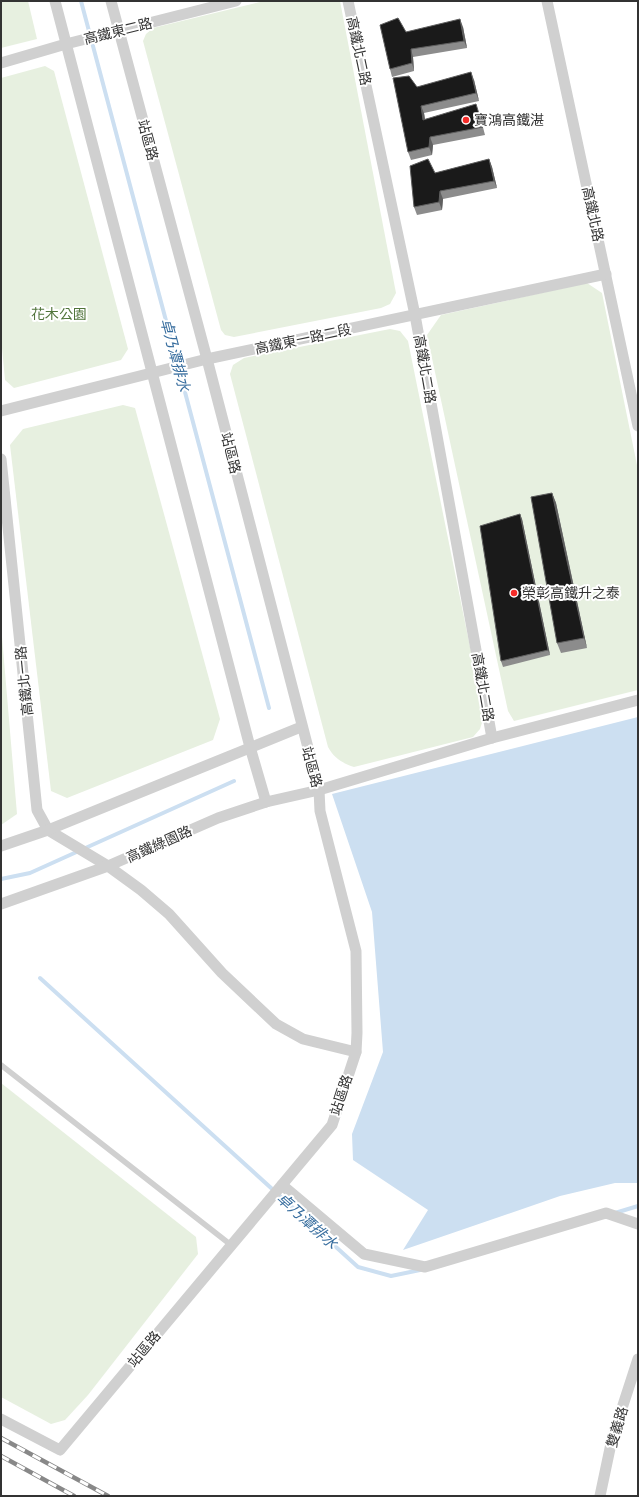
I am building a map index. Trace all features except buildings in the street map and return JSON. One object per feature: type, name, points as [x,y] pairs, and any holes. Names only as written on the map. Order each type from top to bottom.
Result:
[{"type":"street","points":[[55,1],[250,747],[266,802]]},
{"type":"street","name":"站區路","points":[[1,1419],[60,1450],[332,1125],[356,1052],[356,951],[320,811],[318,790],[111,1]]},
{"type":"street","name":"高鐵東二路","points":[[1,62],[236,1]]},
{"type":"street","name":"高鐵北二路","points":[[348,1],[415,315],[492,738]]},
{"type":"street","name":"高鐵北路","points":[[547,1],[638,426]]},
{"type":"street","name":"高鐵東一路二段","points":[[1,411],[206,359],[606,274]]},
{"type":"street","name":"高鐵北一路","points":[[1,459],[37,810],[48,830]]},
{"type":"street","name":"高鐵綠園路","points":[[1,904],[108,866],[218,818],[266,802],[318,790],[492,738],[638,700]]},
{"type":"street","points":[[1,846],[48,830],[301,727]]},
{"type":"street","points":[[48,830],[108,866],[142,890],[169,914],[222,973],[276,1024],[303,1039],[356,1052]]},
{"type":"street","points":[[281,1186],[364,1254],[425,1267],[606,1213],[638,1224]]},
{"type":"street","name":"雙義路","points":[[600,1496],[612,1439],[638,1360]]},
{"type":"lane","points":[[1,1064],[231,1245]]},
{"type":"green space","points":[[1,1],[28,1],[37,39],[1,48]]},
{"type":"green space","points":[[264,1],[340,1],[396,293],[390,304],[381,308],[234,337],[225,335],[221,330],[143,41],[146,34],[153,28]]},
{"type":"green space","name":"花木公園","points":[[45,66],[54,71],[128,349],[121,360],[14,388],[5,380],[1,337],[1,78]]},
{"type":"green space","points":[[587,283],[602,293],[638,470],[638,690],[514,721],[508,711],[427,335],[441,315]]},
{"type":"green space","points":[[390,329],[400,331],[408,341],[484,716],[480,729],[473,737],[354,767],[339,760],[328,747],[230,374],[233,365],[244,358]]},
{"type":"green space","points":[[123,405],[135,408],[220,719],[213,740],[67,798],[51,791],[10,445],[23,429]]},
{"type":"green space","points":[[1,625],[17,814],[1,825]]},
{"type":"green space","points":[[1,1083],[196,1237],[198,1254],[88,1395],[65,1420],[51,1424],[1,1397]]},
{"type":"water","points":[[638,717],[638,1183],[615,1183],[560,1196],[403,1250],[428,1210],[353,1160],[352,1134],[383,1052],[372,912],[332,794]]},
{"type":"waterway","name":"卓乃潭排水","points":[[81,1],[269,708]]},
{"type":"waterway","points":[[1,879],[30,873],[234,781]]},
{"type":"waterway","name":"卓乃潭排水","points":[[40,978],[358,1267],[391,1276],[420,1270]]},
{"type":"waterway","name":"卓乃潭排水","points":[[615,1213],[638,1206]]},
{"type":"railway","points":[[1,1438],[108,1496]]},
{"type":"railway","points":[[1,1456],[74,1496]]},
{"type":"place","name":"寶鴻高鐵湛","points":[[466,120]]},
{"type":"place","name":"榮彰高鐵升之泰","points":[[514,593]]}]
